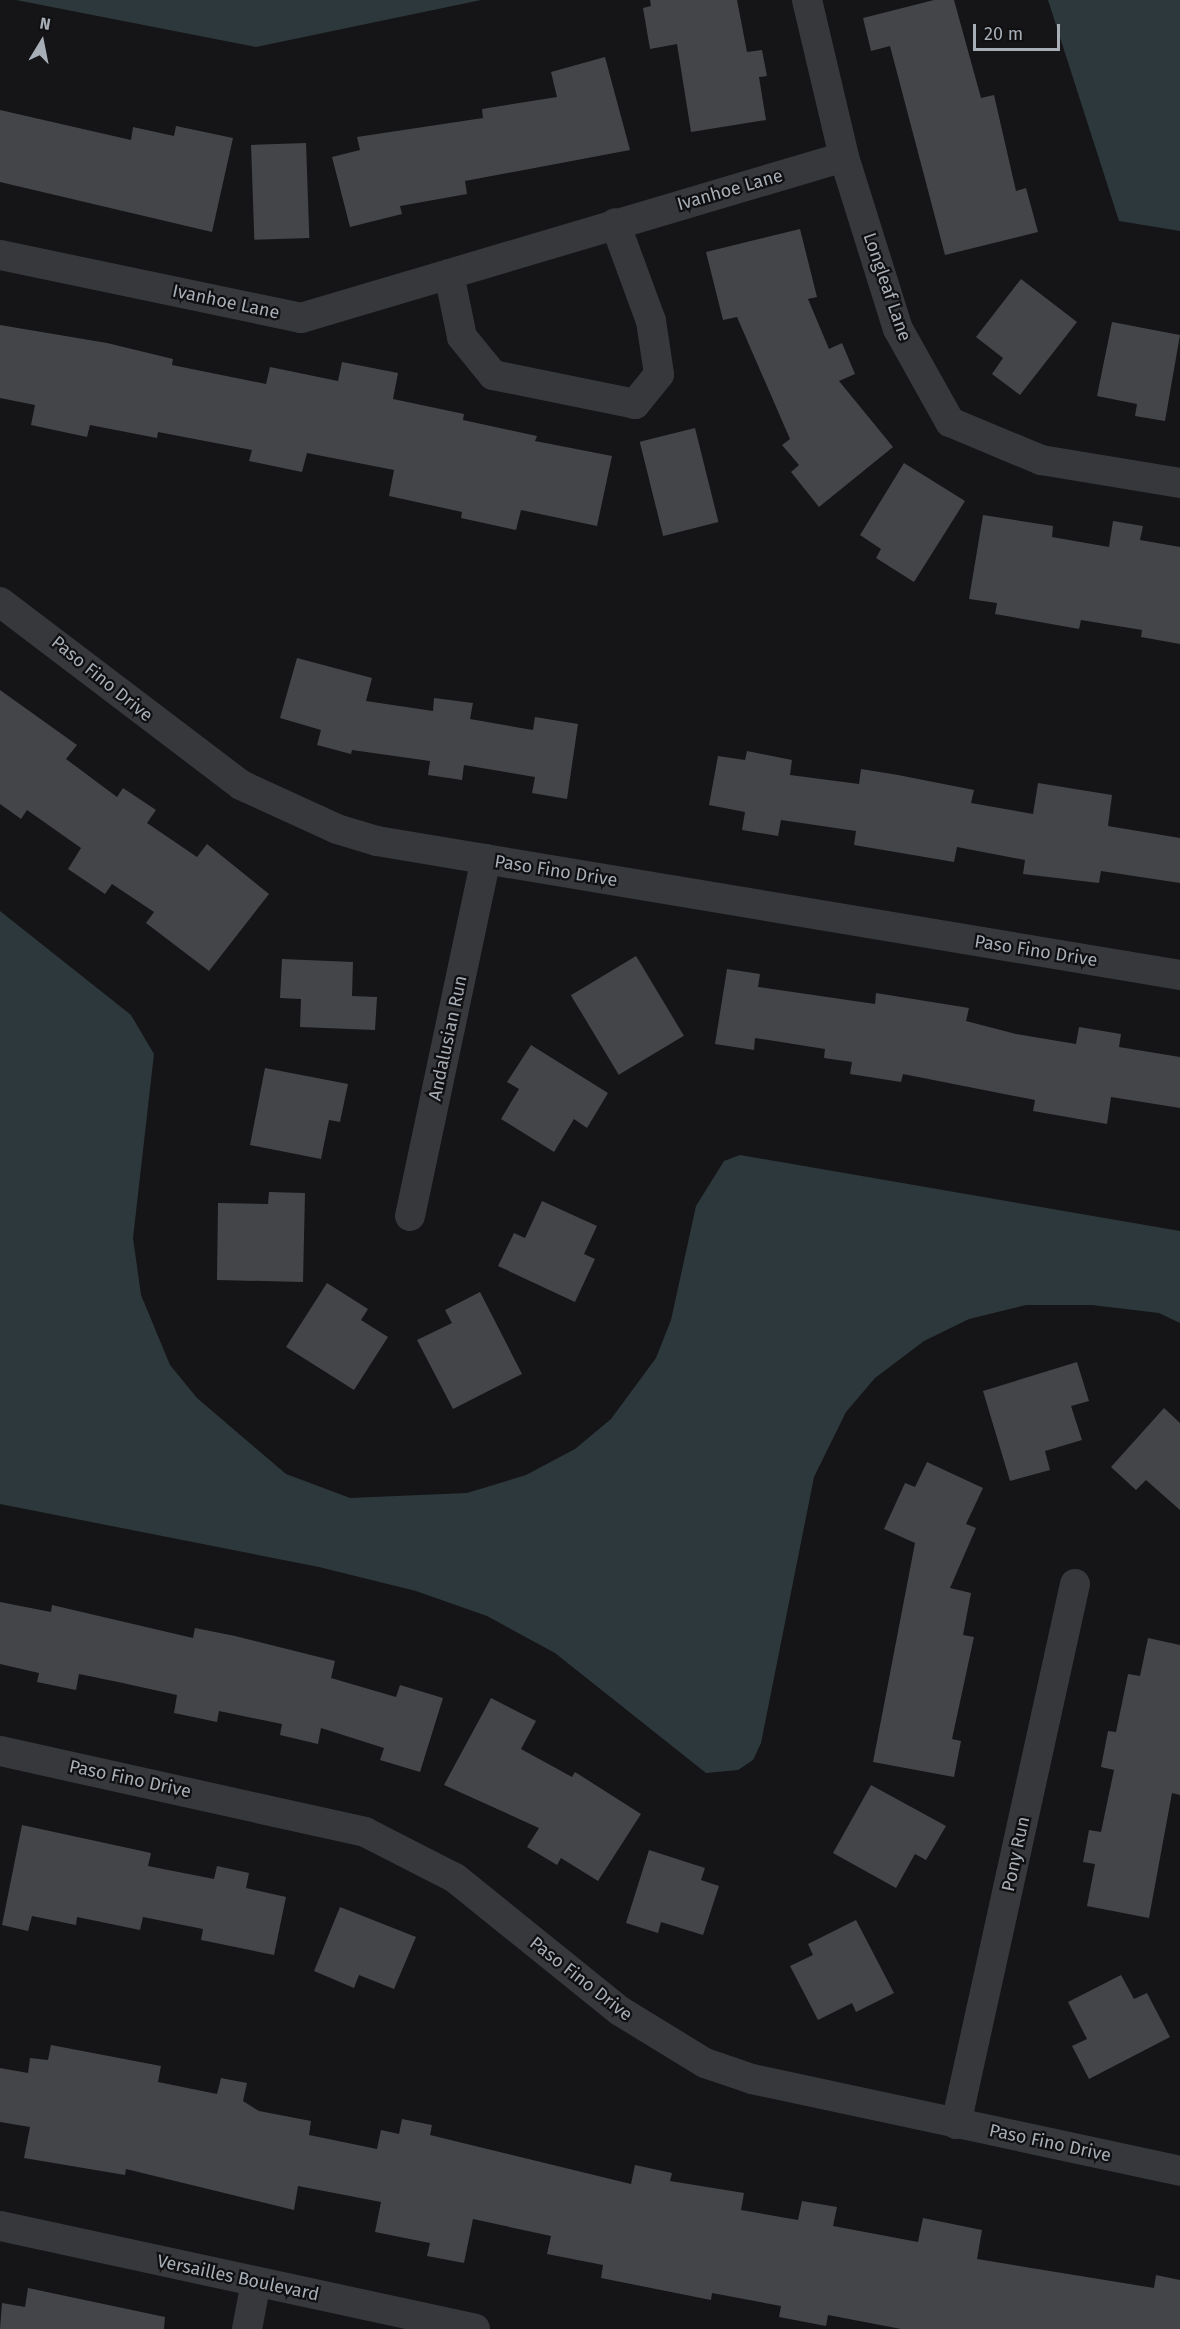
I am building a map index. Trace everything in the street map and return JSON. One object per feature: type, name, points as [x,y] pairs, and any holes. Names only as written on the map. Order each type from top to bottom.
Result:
[{"type":"street","name":"Longleaf Lane","points":[[807,0],[844,158],[898,329],[950,422],[1041,460],[1180,483]]},
{"type":"street","name":"Ivanhoe Lane","points":[[0,255],[301,318],[615,223],[844,158]]},
{"type":"street","points":[[449,274],[462,337],[493,375],[635,404],[659,374],[651,321],[615,223]]},
{"type":"street","name":"Paso Fino Drive","points":[[0,602],[190,749],[278,806],[377,841],[1180,975]]},
{"type":"street","name":"Andalusian Run","points":[[410,1216],[486,859]]},
{"type":"street","name":"Pony Run","points":[[956,2124],[1075,1584]]},
{"type":"street","name":"Paso Fino Drive","points":[[0,1752],[366,1832],[454,1878],[620,2011],[705,2063],[752,2079],[1180,2171]]},
{"type":"street","name":"Versailles Boulevard","points":[[0,2226],[475,2329]]},
{"type":"street","points":[[247,2329],[256,2282]]},
{"type":"shaded area","points":[[16,0],[481,0],[256,47]]},
{"type":"shaded area","points":[[1048,0],[1180,0],[1180,231],[1119,221]]},
{"type":"shaded area","points":[[0,911],[131,1015],[154,1054],[133,1238],[141,1295],[170,1365],[197,1398],[286,1474],[350,1498],[467,1493],[526,1475],[575,1449],[611,1419],[656,1358],[671,1320],[696,1206],[724,1161],[740,1155],[1180,1231],[1180,1323],[1159,1313],[1092,1305],[1026,1305],[969,1319],[924,1341],[875,1378],[846,1412],[814,1477],[761,1743],[753,1760],[738,1770],[706,1773],[555,1653],[487,1616],[416,1591],[319,1567],[0,1504]]},
{"type":"building","points":[[650,0],[737,0],[747,52],[762,50],[767,76],[759,77],[766,120],[691,132],[677,44],[650,49],[643,8],[651,6]]},
{"type":"building","points":[[934,0],[954,0],[981,98],[994,95],[1016,191],[1026,188],[1038,232],[945,255],[890,46],[871,51],[863,18]]},
{"type":"building","points":[[605,57],[630,150],[465,181],[467,194],[400,206],[402,214],[350,227],[332,157],[360,150],[357,137],[483,118],[482,109],[557,97],[551,72]]},
{"type":"building","points":[[0,110],[131,140],[133,127],[174,136],[176,126],[233,138],[212,232],[0,182]]},
{"type":"building","points":[[306,143],[309,238],[254,240],[251,145]]},
{"type":"building","points":[[800,229],[817,297],[808,299],[829,349],[842,343],[855,374],[839,381],[893,447],[819,507],[791,472],[799,465],[782,445],[790,439],[737,317],[723,320],[706,252]]},
{"type":"building","points":[[1021,279],[1077,322],[1020,395],[992,374],[1003,358],[976,337]]},
{"type":"building","points":[[1112,322],[1180,335],[1165,421],[1135,416],[1137,404],[1097,396]]},
{"type":"building","points":[[0,325],[107,343],[173,359],[172,365],[266,384],[270,367],[338,381],[342,362],[398,373],[393,399],[464,414],[463,420],[537,436],[535,441],[612,456],[597,526],[521,510],[516,530],[461,518],[462,512],[389,496],[394,470],[307,453],[302,472],[249,461],[252,450],[158,432],[157,438],[90,425],[87,437],[31,425],[35,405],[0,398]]},
{"type":"building","points":[[695,428],[718,522],[663,536],[640,442]]},
{"type":"building","points":[[904,463],[965,501],[914,582],[876,558],[881,549],[860,535]]},
{"type":"building","points":[[983,515],[1053,526],[1052,537],[1109,547],[1113,521],[1143,526],[1140,540],[1180,547],[1180,644],[1141,637],[1142,630],[1081,620],[1079,629],[995,614],[997,603],[969,599]]},
{"type":"building","points":[[297,658],[372,678],[366,701],[433,711],[434,698],[473,703],[470,719],[533,730],[535,717],[578,724],[567,799],[532,793],[535,777],[464,765],[462,780],[428,775],[430,761],[352,750],[351,754],[317,745],[321,730],[280,718]]},
{"type":"building","points":[[0,690],[77,745],[66,759],[117,797],[123,788],[156,810],[147,823],[197,857],[207,844],[269,894],[209,971],[146,923],[154,912],[112,884],[105,894],[68,869],[81,848],[27,810],[21,819],[0,804]]},
{"type":"building","points":[[747,751],[792,760],[790,775],[859,784],[861,769],[974,790],[971,803],[1033,814],[1038,783],[1112,795],[1108,826],[1180,838],[1180,883],[1101,871],[1099,883],[1023,874],[1025,860],[957,847],[954,862],[854,845],[856,831],[781,820],[778,836],[742,830],[745,812],[709,805],[718,756],[745,760]]},
{"type":"building","points":[[636,956],[684,1036],[619,1075],[571,995]]},
{"type":"building","points":[[282,959],[353,962],[352,996],[377,997],[375,1030],[300,1027],[301,999],[280,998]]},
{"type":"building","points":[[727,969],[760,974],[758,987],[875,1004],[876,993],[969,1008],[966,1021],[1016,1034],[1076,1044],[1079,1027],[1121,1034],[1119,1047],[1180,1057],[1180,1108],[1111,1097],[1107,1124],[1033,1111],[1035,1100],[903,1074],[901,1082],[850,1074],[852,1062],[824,1058],[825,1049],[755,1038],[754,1050],[715,1044]]},
{"type":"building","points":[[531,1045],[608,1093],[587,1128],[574,1119],[554,1152],[501,1119],[519,1089],[507,1082]]},
{"type":"building","points":[[265,1068],[348,1084],[340,1122],[329,1120],[321,1159],[250,1145]]},
{"type":"building","points":[[269,1192],[305,1193],[303,1282],[217,1280],[218,1203],[268,1204]]},
{"type":"building","points":[[542,1201],[597,1226],[584,1254],[595,1259],[575,1302],[498,1266],[514,1233],[525,1238]]},
{"type":"building","points":[[327,1283],[368,1309],[361,1320],[388,1337],[354,1390],[286,1347]]},
{"type":"building","points":[[480,1292],[522,1374],[453,1409],[417,1340],[452,1323],[445,1310]]},
{"type":"building","points":[[1077,1362],[1089,1401],[1071,1406],[1082,1440],[1045,1451],[1050,1470],[1010,1481],[983,1391]]},
{"type":"building","points":[[1164,1408],[1180,1423],[1180,1510],[1146,1480],[1136,1490],[1111,1467]]},
{"type":"building","points":[[927,1462],[983,1488],[966,1524],[976,1528],[950,1588],[971,1593],[963,1635],[974,1637],[952,1739],[961,1741],[954,1777],[873,1762],[915,1543],[884,1529],[905,1483],[915,1487]]},
{"type":"building","points":[[0,1602],[51,1612],[52,1605],[193,1638],[195,1628],[235,1636],[335,1661],[331,1678],[396,1697],[400,1685],[443,1698],[420,1772],[380,1760],[384,1748],[321,1728],[318,1744],[280,1735],[282,1724],[219,1711],[217,1722],[174,1713],[177,1695],[79,1674],[76,1690],[37,1682],[39,1673],[0,1664]]},
{"type":"building","points":[[1148,1638],[1180,1645],[1180,1795],[1172,1793],[1149,1918],[1087,1906],[1095,1864],[1083,1862],[1089,1830],[1101,1832],[1114,1770],[1101,1767],[1108,1731],[1116,1732],[1128,1674],[1140,1676]]},
{"type":"building","points":[[491,1698],[536,1721],[521,1749],[572,1777],[575,1772],[641,1814],[598,1881],[561,1858],[557,1865],[527,1847],[539,1828],[444,1785]]},
{"type":"building","points":[[871,1785],[946,1826],[926,1860],[915,1854],[896,1888],[833,1853]]},
{"type":"building","points":[[22,1825],[151,1853],[148,1866],[214,1879],[217,1866],[249,1873],[246,1888],[286,1897],[274,1955],[201,1940],[203,1929],[143,1917],[140,1930],[77,1917],[76,1925],[32,1916],[28,1931],[2,1925]]},
{"type":"building","points":[[649,1850],[705,1868],[701,1880],[719,1886],[703,1935],[661,1922],[658,1933],[626,1923]]},
{"type":"building","points":[[340,1907],[416,1937],[394,1989],[359,1975],[354,1988],[314,1971]]},
{"type":"building","points":[[856,1920],[894,1993],[856,2012],[852,2003],[818,2020],[790,1966],[813,1955],[808,1944]]},
{"type":"building","points":[[1121,1975],[1134,1999],[1147,1993],[1170,2037],[1089,2079],[1072,2046],[1087,2039],[1068,2002]]},
{"type":"building","points":[[51,2045],[161,2066],[158,2082],[217,2094],[221,2078],[247,2083],[243,2101],[259,2111],[311,2121],[309,2135],[377,2149],[381,2130],[399,2134],[402,2119],[432,2125],[430,2135],[631,2184],[635,2165],[672,2173],[670,2181],[744,2193],[741,2210],[798,2220],[802,2201],[837,2207],[833,2226],[918,2242],[923,2218],[982,2230],[977,2259],[1154,2288],[1156,2275],[1180,2280],[1180,2329],[901,2329],[828,2315],[826,2326],[779,2317],[781,2306],[712,2293],[711,2300],[601,2278],[603,2265],[547,2254],[551,2236],[473,2219],[464,2263],[427,2256],[430,2243],[375,2232],[381,2202],[298,2186],[294,2210],[126,2169],[125,2175],[24,2158],[30,2127],[0,2122],[0,2068],[28,2073],[30,2058],[48,2060]]},
{"type":"building","points":[[28,2288],[165,2317],[164,2329],[0,2329],[2,2303],[25,2307]]}]
